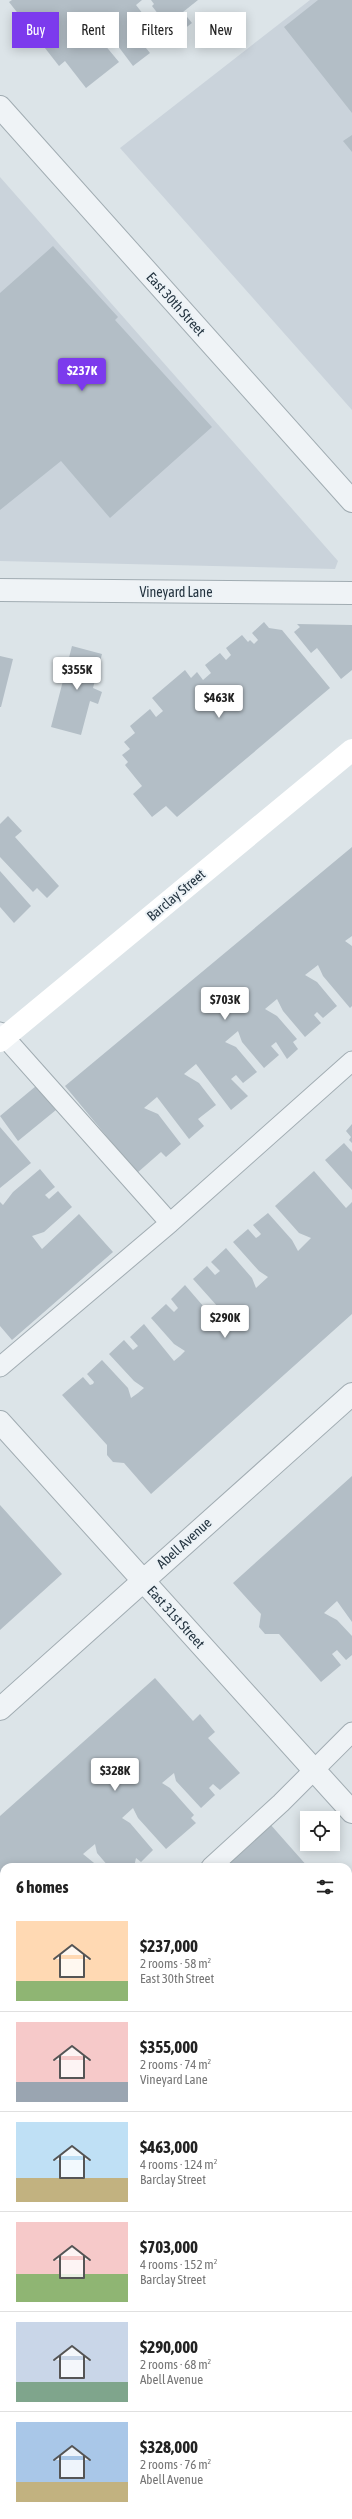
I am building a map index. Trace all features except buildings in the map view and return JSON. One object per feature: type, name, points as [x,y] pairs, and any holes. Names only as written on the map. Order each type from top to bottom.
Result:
[{"type":"street","name":"East 30th Street","points":[[0,106],[352,501]]},
{"type":"street","name":"Vineyard Lane","points":[[0,590],[352,593]]},
{"type":"street","name":"Barclay Street","points":[[1,1037],[352,750]]},
{"type":"street","name":"Abell Avenue","points":[[0,1709],[352,1394]]},
{"type":"street","name":"East 31st Street","points":[[0,1422],[352,1812]]},
{"type":"lane","points":[[1,1037],[170,1223]]},
{"type":"lane","points":[[0,1367],[170,1223],[352,1061]]},
{"type":"lane","points":[[214,1863],[314,1770],[352,1732]]},
{"type":"shaded area","points":[[310,0],[352,0],[352,410],[120,148]]},
{"type":"shaded area","points":[[0,177],[338,561],[335,569],[0,561]]}]
